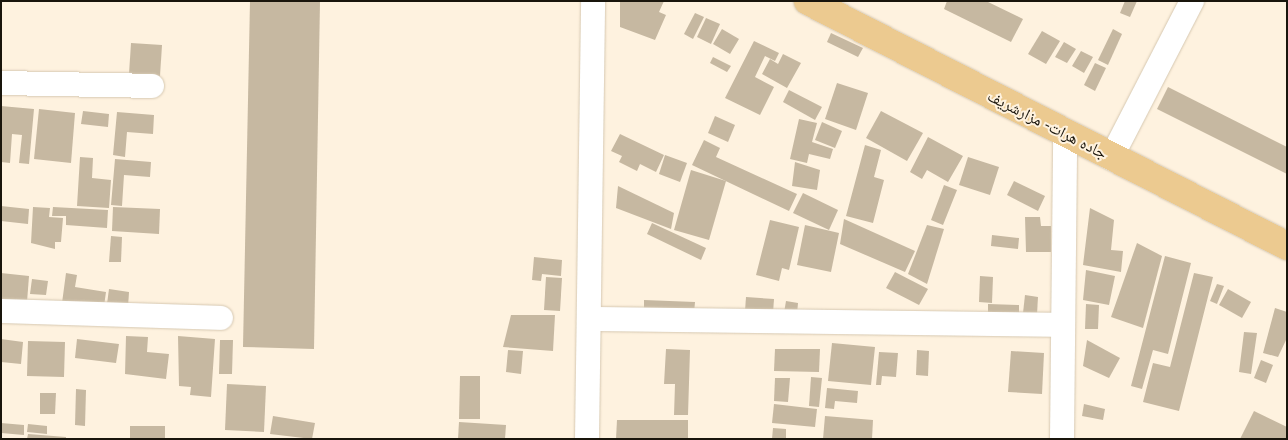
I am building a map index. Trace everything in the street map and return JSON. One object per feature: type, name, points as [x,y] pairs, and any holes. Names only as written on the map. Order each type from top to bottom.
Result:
[{"type":"highway","name":"جاده هرات- مزارشریف","points":[[808,1],[1111,158],[1287,246]]},
{"type":"street","points":[[587,439],[592,1]]},
{"type":"street","points":[[1111,158],[1192,1]]},
{"type":"street","points":[[1,83],[152,86]]},
{"type":"street","points":[[1062,439],[1061,324],[1065,134]]},
{"type":"street","points":[[1,311],[220,318]]},
{"type":"street","points":[[589,319],[1061,324]]},
{"type":"building","points":[[250,1],[320,1],[314,349],[243,347]]},
{"type":"building","points":[[620,1],[664,1],[659,12],[666,15],[655,40],[620,27]]},
{"type":"building","points":[[947,1],[986,1],[1023,19],[1011,42],[944,9]]},
{"type":"building","points":[[1125,1],[1137,1],[1130,17],[1120,13]]},
{"type":"building","points":[[695,13],[704,17],[693,39],[684,34]]},
{"type":"building","points":[[706,18],[720,24],[711,44],[697,37]]},
{"type":"building","points":[[722,29],[739,39],[730,54],[713,44]]},
{"type":"building","points":[[1113,29],[1122,34],[1108,65],[1098,60]]},
{"type":"building","points":[[1042,31],[1060,41],[1046,64],[1028,54]]},
{"type":"building","points":[[831,33],[863,48],[858,57],[827,42]]},
{"type":"building","points":[[754,41],[779,53],[775,61],[765,56],[755,77],[774,87],[760,115],[725,98]]},
{"type":"building","points":[[1064,42],[1076,49],[1067,63],[1055,57]]},
{"type":"building","points":[[131,43],[162,45],[160,76],[129,74]]},
{"type":"building","points":[[1081,51],[1093,57],[1084,73],[1072,66]]},
{"type":"building","points":[[783,54],[801,63],[787,88],[762,74],[770,59],[778,64]]},
{"type":"building","points":[[713,57],[731,66],[727,72],[710,63]]},
{"type":"building","points":[[1095,63],[1106,68],[1095,91],[1084,85]]},
{"type":"building","points":[[837,83],[868,93],[856,130],[825,119]]},
{"type":"building","points":[[1168,87],[1287,147],[1287,174],[1157,109]]},
{"type":"building","points":[[789,90],[822,107],[815,120],[783,102]]},
{"type":"building","points":[[1,106],[34,109],[29,164],[19,163],[22,135],[12,134],[10,163],[1,162]]},
{"type":"building","points":[[39,109],[75,113],[71,163],[34,159]]},
{"type":"building","points":[[83,111],[109,114],[108,127],[81,124]]},
{"type":"building","points":[[881,111],[923,133],[907,161],[866,138]]},
{"type":"building","points":[[117,112],[154,115],[153,134],[127,132],[125,157],[113,155]]},
{"type":"building","points":[[715,116],[735,125],[728,142],[708,133]]},
{"type":"building","points":[[799,119],[817,123],[812,142],[833,149],[830,159],[809,154],[807,163],[790,159]]},
{"type":"building","points":[[822,122],[842,131],[835,148],[815,140]]},
{"type":"building","points":[[620,134],[664,155],[656,172],[640,164],[637,171],[619,162],[622,156],[611,151]]},
{"type":"building","points":[[928,137],[963,156],[948,182],[927,170],[922,179],[910,172]]},
{"type":"building","points":[[704,140],[720,148],[716,157],[797,194],[789,211],[692,165]]},
{"type":"building","points":[[865,145],[881,150],[874,177],[884,180],[873,223],[846,216]]},
{"type":"building","points":[[665,155],[687,163],[680,182],[659,174]]},
{"type":"building","points":[[80,157],[93,158],[92,178],[111,180],[109,208],[77,206]]},
{"type":"building","points":[[968,157],[999,167],[990,195],[959,185]]},
{"type":"building","points":[[115,159],[151,162],[150,177],[124,175],[122,206],[111,205]]},
{"type":"building","points":[[795,162],[820,170],[817,190],[792,186]]},
{"type":"building","points":[[691,170],[726,181],[709,240],[674,230]]},
{"type":"building","points":[[1014,181],[1045,196],[1038,211],[1007,195]]},
{"type":"building","points":[[944,185],[957,190],[943,225],[931,220]]},
{"type":"building","points":[[618,186],[674,213],[671,229],[616,208]]},
{"type":"building","points":[[803,193],[838,210],[829,230],[793,213]]},
{"type":"building","points":[[1,206],[29,209],[28,224],[1,221]]},
{"type":"building","points":[[33,207],[50,208],[49,217],[63,218],[61,242],[55,242],[55,249],[31,243]]},
{"type":"building","points":[[53,207],[108,210],[107,228],[66,225],[66,216],[52,216]]},
{"type":"building","points":[[113,207],[160,209],[159,234],[112,231]]},
{"type":"building","points":[[1090,208],[1114,220],[1111,250],[1123,251],[1121,272],[1083,265]]},
{"type":"building","points":[[1025,217],[1040,217],[1041,226],[1051,226],[1051,252],[1026,252]]},
{"type":"building","points":[[844,219],[915,251],[905,272],[840,244]]},
{"type":"building","points":[[770,220],[799,227],[789,270],[782,268],[779,281],[756,275]]},
{"type":"building","points":[[652,223],[706,248],[701,260],[647,234]]},
{"type":"building","points":[[805,225],[839,233],[831,272],[797,265]]},
{"type":"building","points":[[927,225],[944,229],[927,284],[908,274]]},
{"type":"building","points":[[992,235],[1019,238],[1018,249],[991,246]]},
{"type":"building","points":[[111,236],[122,237],[121,262],[109,262]]},
{"type":"building","points":[[1137,243],[1162,256],[1143,328],[1111,317]]},
{"type":"building","points":[[1165,256],[1191,263],[1168,354],[1153,350],[1142,389],[1131,386]]},
{"type":"building","points":[[534,257],[562,260],[561,276],[542,274],[541,281],[532,280]]},
{"type":"building","points":[[1086,270],[1115,276],[1109,305],[1083,300]]},
{"type":"building","points":[[895,272],[928,289],[919,305],[886,288]]},
{"type":"building","points":[[1,273],[29,276],[27,302],[1,300]]},
{"type":"building","points":[[66,273],[77,275],[75,287],[106,292],[104,306],[62,303]]},
{"type":"building","points":[[1194,273],[1213,277],[1179,411],[1143,402],[1153,363],[1170,367]]},
{"type":"building","points":[[980,276],[993,277],[992,303],[979,302]]},
{"type":"building","points":[[546,277],[562,278],[560,311],[544,310]]},
{"type":"building","points":[[32,279],[48,281],[46,295],[30,294]]},
{"type":"building","points":[[1217,284],[1224,286],[1217,304],[1210,301]]},
{"type":"building","points":[[109,289],[129,292],[128,307],[107,304]]},
{"type":"building","points":[[1228,289],[1251,302],[1242,318],[1219,305]]},
{"type":"building","points":[[1025,295],[1038,297],[1037,314],[1023,313]]},
{"type":"building","points":[[746,297],[774,299],[773,313],[745,311]]},
{"type":"building","points":[[644,300],[695,302],[694,313],[644,310]]},
{"type":"building","points":[[786,301],[798,303],[797,314],[784,313]]},
{"type":"building","points":[[988,304],[1019,305],[1019,313],[988,312]]},
{"type":"building","points":[[1086,304],[1099,305],[1098,329],[1085,329]]},
{"type":"building","points":[[1275,308],[1287,312],[1287,338],[1278,357],[1263,353]]},
{"type":"building","points":[[511,315],[555,315],[553,351],[503,347]]},
{"type":"building","points":[[1244,332],[1257,333],[1251,374],[1239,372]]},
{"type":"building","points":[[126,336],[148,337],[147,352],[169,354],[166,379],[125,374]]},
{"type":"building","points":[[178,336],[215,339],[211,397],[190,395],[191,387],[179,386]]},
{"type":"building","points":[[1,339],[23,342],[21,364],[1,362]]},
{"type":"building","points":[[77,339],[119,344],[116,363],[75,358]]},
{"type":"building","points":[[220,340],[233,340],[232,374],[219,374]]},
{"type":"building","points":[[1087,340],[1120,358],[1109,378],[1083,366]]},
{"type":"building","points":[[28,341],[65,342],[64,377],[27,376]]},
{"type":"building","points":[[832,343],[875,347],[871,385],[828,381]]},
{"type":"building","points":[[666,349],[690,350],[688,415],[674,415],[675,384],[664,384]]},
{"type":"building","points":[[775,349],[820,349],[819,372],[774,371]]},
{"type":"building","points":[[508,350],[523,351],[521,374],[506,372]]},
{"type":"building","points":[[917,350],[929,351],[928,376],[916,375]]},
{"type":"building","points":[[1011,351],[1044,353],[1042,394],[1008,392]]},
{"type":"building","points":[[879,352],[898,353],[896,377],[882,376],[881,385],[876,385]]},
{"type":"building","points":[[1261,360],[1273,365],[1266,383],[1254,378]]},
{"type":"building","points":[[460,376],[480,376],[480,419],[459,419]]},
{"type":"building","points":[[811,377],[822,378],[819,407],[809,406]]},
{"type":"building","points":[[775,378],[790,378],[788,402],[774,401]]},
{"type":"building","points":[[227,384],[266,386],[264,432],[225,430]]},
{"type":"building","points":[[827,388],[858,391],[857,403],[835,401],[834,409],[825,408]]},
{"type":"building","points":[[76,389],[86,390],[85,426],[75,425]]},
{"type":"building","points":[[40,393],[56,393],[55,414],[40,414]]},
{"type":"building","points":[[774,404],[817,409],[815,427],[772,423]]},
{"type":"building","points":[[1084,404],[1105,409],[1103,420],[1082,416]]},
{"type":"building","points":[[1254,411],[1287,427],[1287,439],[1240,439]]},
{"type":"building","points":[[273,416],[315,423],[312,439],[270,434]]},
{"type":"building","points":[[825,416],[873,420],[872,439],[823,439]]},
{"type":"building","points":[[617,420],[688,420],[688,439],[616,439]]},
{"type":"building","points":[[459,422],[506,425],[505,439],[458,439]]},
{"type":"building","points":[[1,423],[24,425],[24,435],[1,433]]},
{"type":"building","points":[[28,424],[47,426],[47,434],[27,432]]},
{"type":"building","points":[[130,426],[165,426],[165,438],[130,438]]},
{"type":"building","points":[[773,428],[786,429],[786,439],[772,439]]},
{"type":"building","points":[[28,434],[66,437],[66,439],[27,439]]}]
